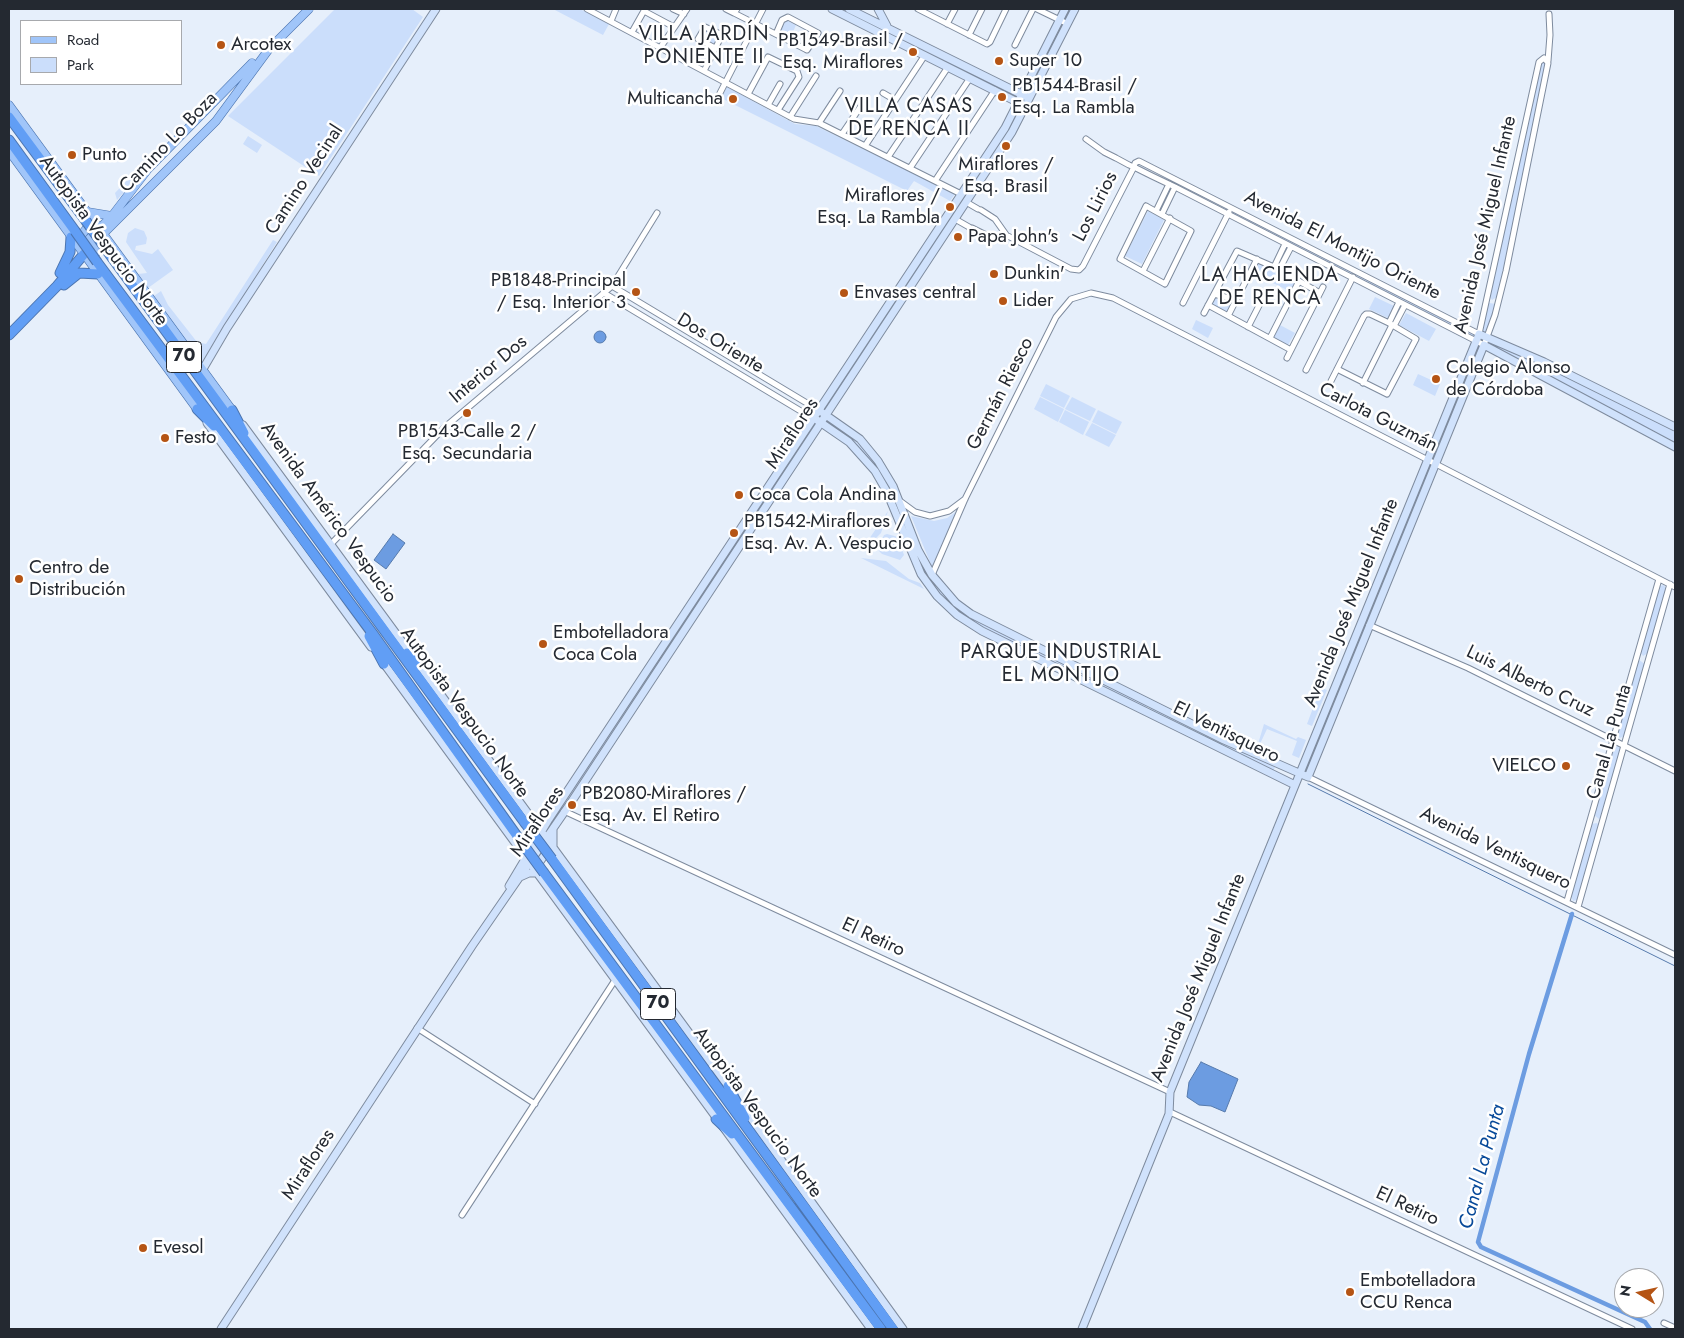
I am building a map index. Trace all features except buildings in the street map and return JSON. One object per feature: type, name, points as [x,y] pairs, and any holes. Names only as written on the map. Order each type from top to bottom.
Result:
[{"type":"highway","name":"Autopista Vespucio Norte","points":[[9,117],[88,217],[260,462],[365,606],[528,821],[552,859],[893,1329]]},
{"type":"highway","name":"Autopista Vespucio Norte","points":[[9,140],[93,262],[236,448],[358,614],[541,873],[754,1155],[880,1329]]},
{"type":"highway","points":[[60,273],[70,252],[73,234]]},
{"type":"highway","points":[[9,327],[82,251]]},
{"type":"highway","points":[[9,335],[49,294],[82,251]]},
{"type":"highway","points":[[49,294],[76,275],[90,272],[98,274]]},
{"type":"highway","points":[[197,409],[236,448]]},
{"type":"highway","points":[[232,410],[260,462]]},
{"type":"highway","points":[[365,606],[418,665]]},
{"type":"highway","points":[[358,614],[384,664]]},
{"type":"highway","points":[[728,1086],[762,1150]]},
{"type":"highway","points":[[716,1119],[754,1155]]},
{"type":"main road","name":"Camino Lo Boza","points":[[102,231],[148,169],[308,9]]},
{"type":"main road","name":"Camino Lo Boza","points":[[82,251],[222,115],[269,49]]},
{"type":"main road","name":"Avenida Américo Vespucio","points":[[9,105],[88,217],[102,231],[109,248],[203,369],[232,410]]},
{"type":"main road","points":[[174,143],[182,146],[183,154]]},
{"type":"main road","points":[[9,151],[73,234],[82,251],[93,262],[98,274],[197,409]]},
{"type":"main road","points":[[73,234],[83,233],[90,226],[88,217],[112,216]]},
{"type":"main road","points":[[93,262],[98,250],[109,248]]},
{"type":"street","name":"Camino Vecinal","points":[[203,369],[227,328],[436,9]]},
{"type":"street","points":[[589,9],[790,117],[819,123],[961,194]]},
{"type":"street","points":[[610,21],[616,9]]},
{"type":"street","points":[[660,48],[685,11],[673,9]]},
{"type":"street","points":[[726,9],[736,11],[756,24],[807,50],[818,33],[788,17],[782,20],[776,34]]},
{"type":"street","points":[[720,93],[763,9]]},
{"type":"street","points":[[832,9],[856,13],[888,27],[1026,96]]},
{"type":"street","points":[[849,9],[902,43],[1023,105]]},
{"type":"street","points":[[878,9],[891,34],[902,43]]},
{"type":"street","points":[[918,9],[927,11],[947,24],[988,43],[1006,9]]},
{"type":"street","points":[[947,24],[955,9]]},
{"type":"street","points":[[969,35],[982,9]]},
{"type":"street","points":[[1015,45],[1035,9],[1062,22]]},
{"type":"street","name":"Miraflores","points":[[822,413],[899,306],[966,202],[1023,105],[1062,22],[1065,9]]},
{"type":"street","name":"Miraflores","points":[[1062,22],[1074,9]]},
{"type":"street","points":[[632,32],[644,10],[674,27]]},
{"type":"street","points":[[1548,61],[1549,14]]},
{"type":"street","points":[[704,71],[715,48],[721,35],[705,27],[698,38],[715,48]]},
{"type":"street","points":[[865,146],[925,55]]},
{"type":"street","points":[[748,94],[768,58],[799,74],[778,110]]},
{"type":"street","name":"Avenida José Miguel Infante","points":[[1308,777],[1369,625],[1431,462],[1499,300],[1539,116],[1548,61],[1544,58],[1539,62],[1487,297],[1481,340]]},
{"type":"street","points":[[888,157],[948,67]]},
{"type":"street","points":[[790,117],[816,76]]},
{"type":"street","points":[[910,168],[970,78]]},
{"type":"street","points":[[768,105],[780,84]]},
{"type":"street","points":[[935,181],[995,90]]},
{"type":"street","points":[[819,123],[840,91]]},
{"type":"street","points":[[883,93],[895,100]]},
{"type":"street","points":[[842,134],[863,103]]},
{"type":"street","name":"Miraflores","points":[[221,1329],[507,892],[543,835],[549,819],[817,421],[891,301],[961,194],[1008,130]]},
{"type":"street","points":[[1086,139],[1104,152],[1352,279],[1481,340],[1675,447]]},
{"type":"street","name":"Avenida El Montijo Oriente","points":[[1134,167],[1136,161],[1140,161],[1356,272],[1481,340],[1544,362],[1675,427]]},
{"type":"street","name":"Los Lirios","points":[[1008,236],[1071,269],[1079,270],[1134,167]]},
{"type":"street","points":[[1156,211],[1169,184]]},
{"type":"street","points":[[1162,214],[1175,187]]},
{"type":"street","points":[[966,202],[995,219],[1008,236]]},
{"type":"street","points":[[1146,206],[1162,214],[1189,228],[1189,237],[1165,284],[1120,259],[1146,206]]},
{"type":"street","points":[[1183,303],[1231,208]]},
{"type":"street","name":"Interior Dos","points":[[331,544],[445,427],[612,286],[657,213]]},
{"type":"street","points":[[1143,272],[1170,218]]},
{"type":"street","points":[[955,219],[988,236],[1008,236]]},
{"type":"street","points":[[1276,269],[1285,244]]},
{"type":"street","points":[[1276,269],[1291,247]]},
{"type":"street","points":[[1204,313],[1237,251],[1320,292]]},
{"type":"street","points":[[1228,316],[1256,259]]},
{"type":"street","points":[[1306,370],[1356,272]]},
{"type":"street","points":[[1270,338],[1299,281]]},
{"type":"street","name":"Dos Oriente","points":[[612,286],[822,413]]},
{"type":"street","points":[[1287,358],[1323,287]]},
{"type":"street","points":[[1248,327],[1266,292]]},
{"type":"street","name":"Dos Oriente","points":[[604,293],[817,421]]},
{"type":"street","name":"Carlota Guzmán","points":[[1065,304],[1083,294],[1096,293],[1109,296],[1672,586]]},
{"type":"street","points":[[1214,294],[1236,300]]},
{"type":"street","points":[[1487,297],[1492,301],[1499,300]]},
{"type":"street","points":[[891,301],[899,306]]},
{"type":"street","points":[[1392,324],[1399,302]]},
{"type":"street","name":"Germán Riesco","points":[[932,575],[965,499],[1056,316],[1065,304]]},
{"type":"street","points":[[1363,383],[1392,324],[1405,305]]},
{"type":"street","points":[[1208,306],[1291,350]]},
{"type":"street","points":[[1331,381],[1337,369],[1365,315],[1370,314],[1392,324],[1416,339],[1390,392],[1385,394],[1337,369]]},
{"type":"street","points":[[197,409],[384,664],[517,840],[528,859],[541,873],[615,980],[871,1329]]},
{"type":"street","name":"Avenida Américo Vespucio","points":[[232,410],[331,544],[528,821],[543,835],[728,1086],[903,1329]]},
{"type":"street","name":"El Ventisquero","points":[[822,413],[860,439],[886,472],[900,501],[918,550],[932,575],[956,603],[971,614],[1019,640],[1151,705],[1299,774]]},
{"type":"street","name":"El Ventisquero","points":[[817,421],[849,442],[875,471],[886,490],[916,566],[936,596],[964,621],[1295,785]]},
{"type":"street","points":[[832,431],[838,423]]},
{"type":"street","name":"Miraflores","points":[[543,835],[553,826],[564,811],[770,492]]},
{"type":"street","name":"Germán Riesco","points":[[900,501],[915,512],[930,516],[945,513],[965,499]]},
{"type":"street","name":"Avenida José Miguel Infante","points":[[1082,1329],[1170,1112],[1168,1101],[1170,1092],[1310,746],[1404,530]]},
{"type":"street","name":"Canal La Punta","points":[[1567,901],[1659,579]]},
{"type":"street","name":"Canal La Punta","points":[[1578,907],[1648,661],[1672,586]]},
{"type":"street","name":"Luis Alberto Cruz","points":[[1369,625],[1468,668],[1675,771]]},
{"type":"street","points":[[1016,648],[1019,640]]},
{"type":"street","points":[[1637,658],[1648,661]]},
{"type":"street","points":[[1147,712],[1151,705]]},
{"type":"street","points":[[1310,746],[1319,749]]},
{"type":"street","points":[[1276,775],[1280,766]]},
{"type":"street","name":"Avenida Ventisquero","points":[[1299,774],[1567,901],[1675,955]]},
{"type":"street","name":"El Retiro","points":[[564,811],[1170,1092]]},
{"type":"street","points":[[517,840],[523,842],[530,832],[528,821],[541,822],[549,819]]},
{"type":"street","points":[[1590,821],[1602,824]]},
{"type":"street","points":[[541,873],[539,862],[546,853],[553,849],[553,826]]},
{"type":"street","name":"Miraflores","points":[[507,892],[519,878],[528,859]]},
{"type":"street","points":[[519,878],[528,873],[541,873]]},
{"type":"street","points":[[462,1215],[615,980]]},
{"type":"street","points":[[417,1028],[534,1104]]},
{"type":"street","name":"El Retiro","points":[[1170,1112],[1632,1329]]},
{"type":"street","points":[[1664,1322],[1675,1328]]},
{"type":"green space","points":[[335,9],[412,9],[423,17],[319,176],[228,116]]},
{"type":"green space","points":[[553,9],[580,9],[609,24],[603,35]]},
{"type":"green space","points":[[786,20],[796,25],[790,39],[779,33]]},
{"type":"green space","points":[[706,29],[719,36],[714,46],[701,39]]},
{"type":"green space","points":[[1542,61],[1546,62],[1543,86],[1497,297],[1492,300],[1490,297]]},
{"type":"green space","points":[[727,87],[795,124],[816,126],[955,194],[950,201],[914,181],[907,191],[723,99],[721,97]]},
{"type":"green space","points":[[248,136],[262,145],[257,153],[243,144]]},
{"type":"green space","points":[[134,173],[141,173],[117,200],[115,193]]},
{"type":"green space","points":[[1148,211],[1164,220],[1142,264],[1125,256]]},
{"type":"green space","points":[[1234,211],[1351,271],[1351,274],[1233,214]]},
{"type":"green space","points":[[135,228],[144,231],[147,238],[146,244],[136,246],[135,250],[152,254],[158,249],[173,270],[148,288],[138,274],[147,273],[126,242],[128,233]]},
{"type":"green space","points":[[273,240],[277,242],[201,364],[154,296],[161,291],[168,305],[197,342],[206,344]]},
{"type":"green space","points":[[1259,263],[1296,281],[1291,292],[1253,273]]},
{"type":"green space","points":[[1359,275],[1475,335],[1475,338],[1356,278]]},
{"type":"green space","points":[[1215,296],[1234,301],[1228,314],[1210,305]]},
{"type":"green space","points":[[1375,297],[1394,306],[1388,318],[1369,309]]},
{"type":"green space","points":[[1489,303],[1496,304],[1487,333],[1484,334],[1482,331]]},
{"type":"green space","points":[[1406,313],[1436,329],[1429,341],[1399,325]]},
{"type":"green space","points":[[1196,320],[1213,328],[1208,338],[1192,329]]},
{"type":"green space","points":[[1280,325],[1295,333],[1288,345],[1273,337]]},
{"type":"green space","points":[[1489,341],[1536,361],[1675,429],[1675,444],[1487,345]]},
{"type":"green space","points":[[1476,347],[1480,347],[1435,454],[1434,453]]},
{"type":"green space","points":[[1418,374],[1440,384],[1435,396],[1413,385]]},
{"type":"green space","points":[[1046,384],[1070,396],[1064,408],[1040,396]]},
{"type":"green space","points":[[1040,397],[1064,409],[1058,422],[1034,409]]},
{"type":"green space","points":[[1072,397],[1096,409],[1090,421],[1065,409]]},
{"type":"green space","points":[[1065,410],[1089,422],[1083,435],[1059,422]]},
{"type":"green space","points":[[1098,410],[1122,422],[1116,434],[1092,422]]},
{"type":"green space","points":[[1378,412],[1393,419],[1388,428],[1373,420]]},
{"type":"green space","points":[[814,423],[817,425],[774,490],[771,488]]},
{"type":"green space","points":[[1092,423],[1116,435],[1109,447],[1085,435]]},
{"type":"green space","points":[[840,427],[867,452],[890,484],[914,548],[934,583],[930,586],[886,487],[837,431]]},
{"type":"green space","points":[[1428,468],[1430,471],[1407,526],[1403,525]]},
{"type":"green space","points":[[767,493],[771,495],[546,835],[543,832]]},
{"type":"green space","points":[[960,509],[932,567],[911,516],[934,521],[947,518]]},
{"type":"green space","points":[[888,511],[881,533],[868,546],[865,545]]},
{"type":"green space","points":[[1401,532],[1405,533],[1374,607],[1371,605]]},
{"type":"green space","points":[[884,535],[898,537],[904,555],[900,560],[882,554],[879,551],[878,547]]},
{"type":"green space","points":[[861,558],[886,561],[909,579],[920,583],[924,589]]},
{"type":"green space","points":[[1664,585],[1666,589],[1648,653],[1643,656],[1640,652],[1660,586]]},
{"type":"green space","points":[[937,587],[959,608],[1017,640],[1015,645],[957,612],[934,590]]},
{"type":"green space","points":[[1371,610],[1318,746],[1316,747],[1314,744]]},
{"type":"green space","points":[[1020,642],[1148,705],[1146,710],[1018,647]]},
{"type":"green space","points":[[1639,660],[1645,664],[1624,736],[1620,738],[1617,734]]},
{"type":"green space","points":[[1317,686],[1327,690],[1312,726],[1307,724],[1319,692]]},
{"type":"green space","points":[[1151,706],[1275,767],[1273,772],[1149,711]]},
{"type":"green space","points":[[1264,724],[1296,739],[1298,737],[1306,740],[1299,758],[1292,755],[1297,741],[1267,729],[1259,746],[1256,748],[1251,746],[1258,744]]},
{"type":"green space","points":[[1615,746],[1620,747],[1621,750],[1602,816],[1599,819],[1594,815]]},
{"type":"green space","points":[[1597,823],[1599,826],[1577,900],[1573,901],[1571,896],[1591,824]]},
{"type":"water","points":[[598,331],[602,331],[606,337],[602,343],[598,343],[594,339],[594,335]]},
{"type":"water","points":[[393,534],[405,543],[386,569],[374,560]]},
{"type":"water","points":[[1201,1062],[1238,1079],[1225,1112],[1211,1106],[1199,1105],[1187,1097],[1189,1082]]},
{"type":"waterway","points":[[1308,784],[1675,966]]},
{"type":"waterway","name":"Canal La Punta","points":[[1572,914],[1529,1054],[1478,1242],[1481,1247],[1645,1322],[1650,1329]]},
{"type":"place","name":"Arcotex","points":[[221,45]]},
{"type":"place","name":"PB1549-Brasil / Esq. Miraflores","points":[[913,52]]},
{"type":"place","name":"Super 10","points":[[999,61]]},
{"type":"place","name":"PB1544-Brasil / Esq. La Rambla","points":[[1002,97]]},
{"type":"place","name":"Multicancha","points":[[733,99]]},
{"type":"place","name":"Miraflores / Esq. Brasil","points":[[1006,146]]},
{"type":"place","name":"Punto","points":[[72,155]]},
{"type":"place","name":"Miraflores / Esq. La Rambla","points":[[950,207]]},
{"type":"place","name":"Papa John's","points":[[958,237]]},
{"type":"place","name":"Dunkin'","points":[[994,274]]},
{"type":"place","name":"PB1848-Principal / Esq. Interior 3","points":[[636,292]]},
{"type":"place","name":"Envases central","points":[[844,293]]},
{"type":"place","name":"Lider","points":[[1003,301]]},
{"type":"place","name":"Colegio Alonso de Córdoba","points":[[1436,379]]},
{"type":"place","name":"PB1543-Calle 2 / Esq. Secundaria","points":[[467,413]]},
{"type":"place","name":"Festo","points":[[165,438]]},
{"type":"place","name":"Coca Cola Andina","points":[[739,495]]},
{"type":"place","name":"PB1542-Miraflores / Esq. Av. A. Vespucio","points":[[734,533]]},
{"type":"place","name":"Centro de Distribución","points":[[19,579]]},
{"type":"place","name":"Embotelladora Coca Cola","points":[[543,644]]},
{"type":"place","name":"VIELCO","points":[[1566,766]]},
{"type":"place","name":"PB2080-Miraflores / Esq. Av. El Retiro","points":[[572,805]]},
{"type":"place","name":"Evesol","points":[[143,1248]]},
{"type":"place","name":"Embotelladora CCU Renca","points":[[1350,1292]]},
{"type":"district","name":"VILLA JARDÍN PONIENTE II","points":[[704,46]]},
{"type":"district","name":"VILLA CASAS DE RENCA II","points":[[909,118]]},
{"type":"district","name":"LA HACIENDA DE RENCA","points":[[1270,288]]},
{"type":"district","name":"PARQUE INDUSTRIAL EL MONTIJO","points":[[1061,664]]}]
